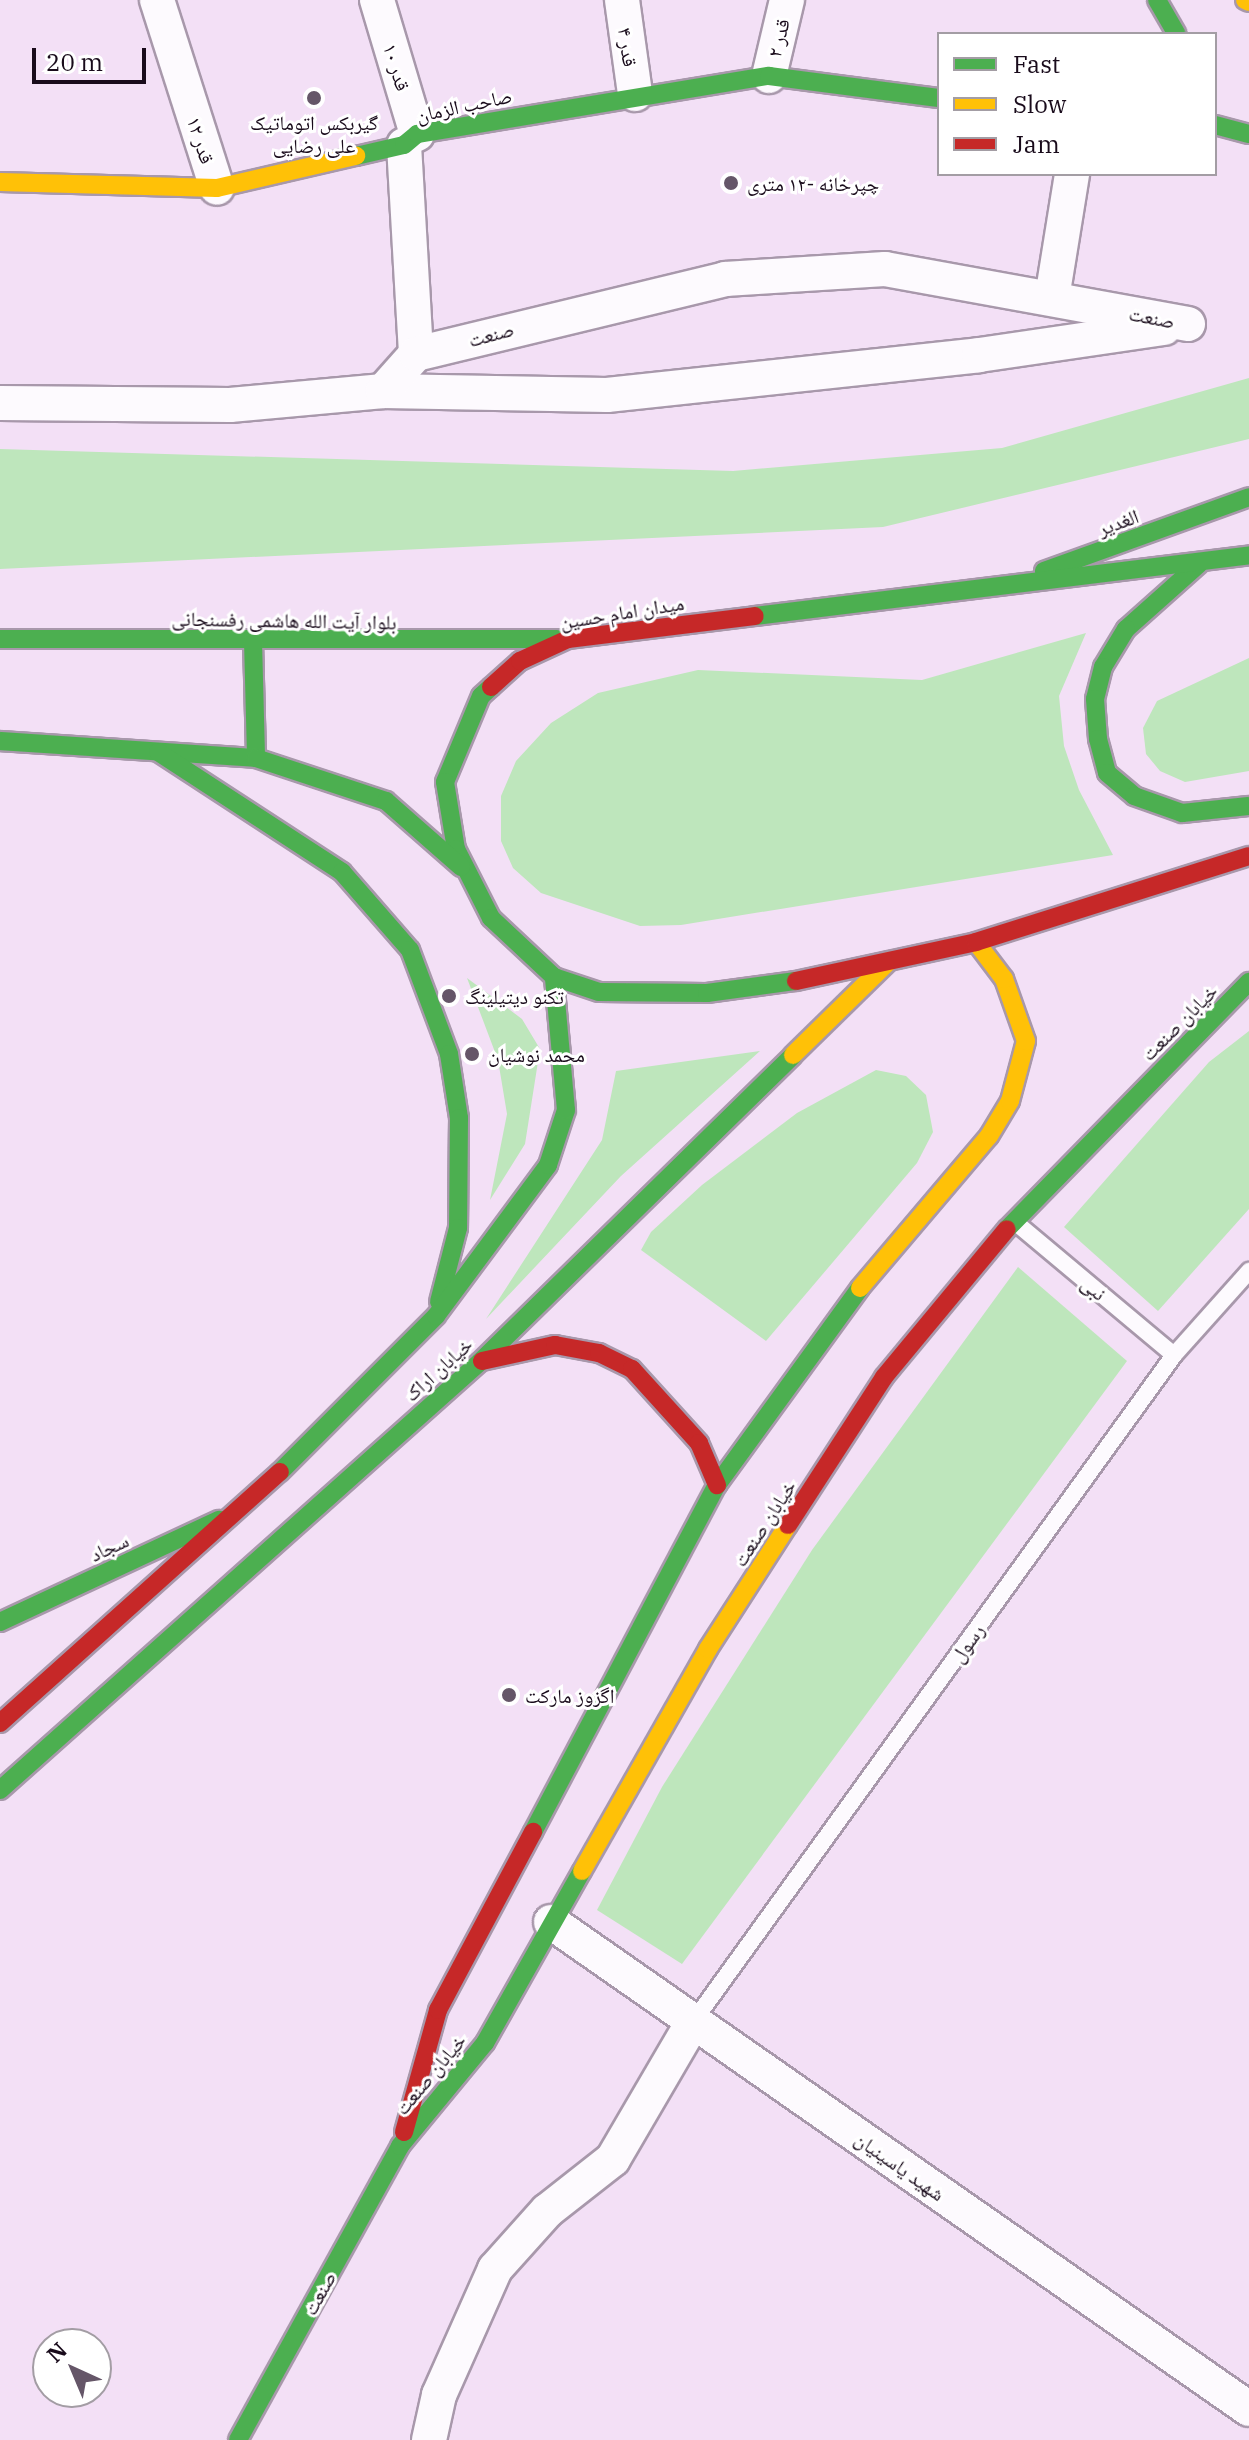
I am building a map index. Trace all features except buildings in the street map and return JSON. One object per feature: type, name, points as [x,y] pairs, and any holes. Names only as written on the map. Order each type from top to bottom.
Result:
[{"type":"main road","points":[[1157,0],[1176,32]]},
{"type":"main road","name":"صاحب الزمان","points":[[0,182],[217,188],[411,140],[635,94],[769,76],[937,98]]},
{"type":"main road","points":[[1217,126],[1249,134]]},
{"type":"main road","name":"الغدیر","points":[[1001,587],[1249,497]]},
{"type":"main road","name":"میدان امام حسین","points":[[1249,555],[1199,564],[568,639],[499,679],[481,696],[456,743],[446,805],[465,872],[491,918],[554,977],[599,992],[707,993],[889,961],[976,942],[1249,856]]},
{"type":"main road","points":[[1199,564],[1126,629],[1103,667],[1095,699],[1098,739],[1107,773],[1134,796],[1182,813],[1249,806]]},
{"type":"main road","name":"بلوار آیت الله هاشمی رفسنجانی","points":[[0,639],[568,639]]},
{"type":"main road","points":[[253,641],[256,758]]},
{"type":"main road","points":[[0,741],[256,758],[386,801],[465,872]]},
{"type":"main road","points":[[158,752],[342,872],[410,950],[449,1054],[460,1132],[458,1228],[436,1316]]},
{"type":"main road","name":"خیابان صنعت","points":[[400,2146],[438,2010],[717,1485],[837,1315],[989,1136],[1010,1101],[1023,1065],[1024,1030],[1004,979],[976,942]]},
{"type":"main road","name":"خیابان اراک","points":[[0,1790],[480,1362],[889,961]]},
{"type":"main road","name":"خیابان اراک","points":[[0,1723],[236,1512],[436,1316],[548,1165],[567,1097],[554,977]]},
{"type":"main road","name":"خیابان صنعت","points":[[400,2146],[485,2043],[708,1649],[884,1377],[1014,1221],[1249,982]]},
{"type":"main road","points":[[480,1362],[555,1345],[599,1353],[632,1369],[699,1443],[717,1485]]},
{"type":"main road","name":"سجاد","points":[[0,1622],[236,1512]]},
{"type":"main road","name":"صنعت","points":[[238,2440],[400,2146]]},
{"type":"street","name":"قدر ۱۲","points":[[157,0],[217,188]]},
{"type":"street","name":"قدر ۱۰","points":[[377,0],[411,140],[416,354]]},
{"type":"street","name":"قدر ۴","points":[[622,0],[635,94]]},
{"type":"street","name":"قدر ۲","points":[[769,76],[787,0]]},
{"type":"street","points":[[1052,298],[1072,176]]},
{"type":"street","name":"صنعت","points":[[0,403],[230,405],[383,391],[607,395],[979,355],[1188,324],[885,269],[725,279],[416,354]]},
{"type":"street","points":[[383,391],[416,354]]},
{"type":"street","name":"شهید یاسینیان","points":[[551,1922],[1249,2409]]},
{"type":"street","points":[[429,2440],[439,2395],[495,2269],[547,2211],[613,2159],[693,2022]]},
{"type":"lane","name":"نبی","points":[[1014,1221],[1174,1355]]},
{"type":"lane","name":"رسول","points":[[693,2022],[1174,1355],[1249,1271]]},
{"type":"green space","points":[[1249,378],[1249,439],[883,527],[0,569],[0,449],[733,471],[1002,448]]},
{"type":"green space","points":[[1086,633],[1059,696],[1064,746],[1079,790],[1113,855],[681,925],[640,926],[541,893],[513,868],[501,841],[501,796],[516,761],[551,723],[598,693],[698,670],[922,680]]},
{"type":"green space","points":[[1249,658],[1249,771],[1185,782],[1160,771],[1146,754],[1143,728],[1157,701]]},
{"type":"green space","points":[[467,978],[522,1019],[540,1049],[525,1144],[490,1200],[507,1114],[498,1060]]},
{"type":"green space","points":[[1249,1031],[1249,1209],[1158,1311],[1064,1227],[1209,1062]]},
{"type":"green space","points":[[760,1051],[621,1176],[486,1319],[602,1140],[616,1071]]},
{"type":"green space","points":[[876,1070],[906,1076],[926,1095],[933,1132],[917,1163],[766,1341],[641,1250],[651,1232],[702,1185],[797,1113]]},
{"type":"green space","points":[[1018,1267],[1127,1361],[682,1964],[597,1910],[662,1787],[812,1550]]},
{"type":"traffic: fast","points":[[1157,0],[1176,32]]},
{"type":"traffic: fast","points":[[356,156],[404,145],[417,134],[769,76],[937,98]]},
{"type":"traffic: fast","points":[[1217,126],[1249,134]]},
{"type":"traffic: fast","points":[[1044,571],[1249,497]]},
{"type":"traffic: fast","points":[[755,616],[1249,555]]},
{"type":"traffic: fast","points":[[1199,564],[1126,629],[1103,667],[1095,699],[1098,739],[1107,773],[1134,796],[1182,813],[1249,806]]},
{"type":"traffic: fast","points":[[0,639],[557,639]]},
{"type":"traffic: fast","points":[[253,641],[256,758]]},
{"type":"traffic: fast","points":[[491,687],[481,696],[445,782],[456,849],[491,918],[554,977],[599,992],[707,993],[796,981]]},
{"type":"traffic: fast","points":[[0,741],[256,758],[386,801],[461,867]]},
{"type":"traffic: fast","points":[[158,752],[342,872],[410,950],[449,1054],[459,1118],[458,1228],[439,1302]]},
{"type":"traffic: fast","points":[[280,1472],[436,1316],[548,1165],[566,1110],[554,977]]},
{"type":"traffic: fast","points":[[1007,1229],[1249,982]]},
{"type":"traffic: fast","points":[[0,1790],[480,1362],[793,1055]]},
{"type":"traffic: fast","points":[[533,1832],[717,1485],[860,1288]]},
{"type":"traffic: fast","points":[[0,1622],[219,1520]]},
{"type":"traffic: fast","points":[[238,2440],[400,2146],[485,2043],[582,1871]]},
{"type":"traffic: slow","points":[[1245,0],[1249,2]]},
{"type":"traffic: slow","points":[[0,182],[217,188],[356,156]]},
{"type":"traffic: slow","points":[[860,1288],[989,1136],[1010,1101],[1026,1041],[1004,979],[976,942]]},
{"type":"traffic: slow","points":[[793,1055],[889,961]]},
{"type":"traffic: slow","points":[[582,1871],[708,1649],[788,1525]]},
{"type":"traffic: jam","points":[[491,687],[520,661],[568,639],[755,616]]},
{"type":"traffic: jam","points":[[796,981],[976,942],[1249,856]]},
{"type":"traffic: jam","points":[[788,1525],[884,1377],[1007,1229]]},
{"type":"traffic: jam","points":[[482,1361],[555,1345],[599,1353],[632,1369],[699,1443],[717,1485]]},
{"type":"traffic: jam","points":[[0,1723],[280,1472]]},
{"type":"traffic: jam","points":[[404,2132],[438,2010],[533,1832]]},
{"type":"place","name":"گیربکس اتوماتیک علی رضایی","points":[[314,98]]},
{"type":"place","name":"چپرخانه -١٢ مترى","points":[[731,183]]},
{"type":"place","name":"تکنو دیتیلینگ","points":[[449,996]]},
{"type":"place","name":"محمد نوشیان","points":[[472,1054]]},
{"type":"place","name":"اگزوز مارکت","points":[[509,1695]]}]
